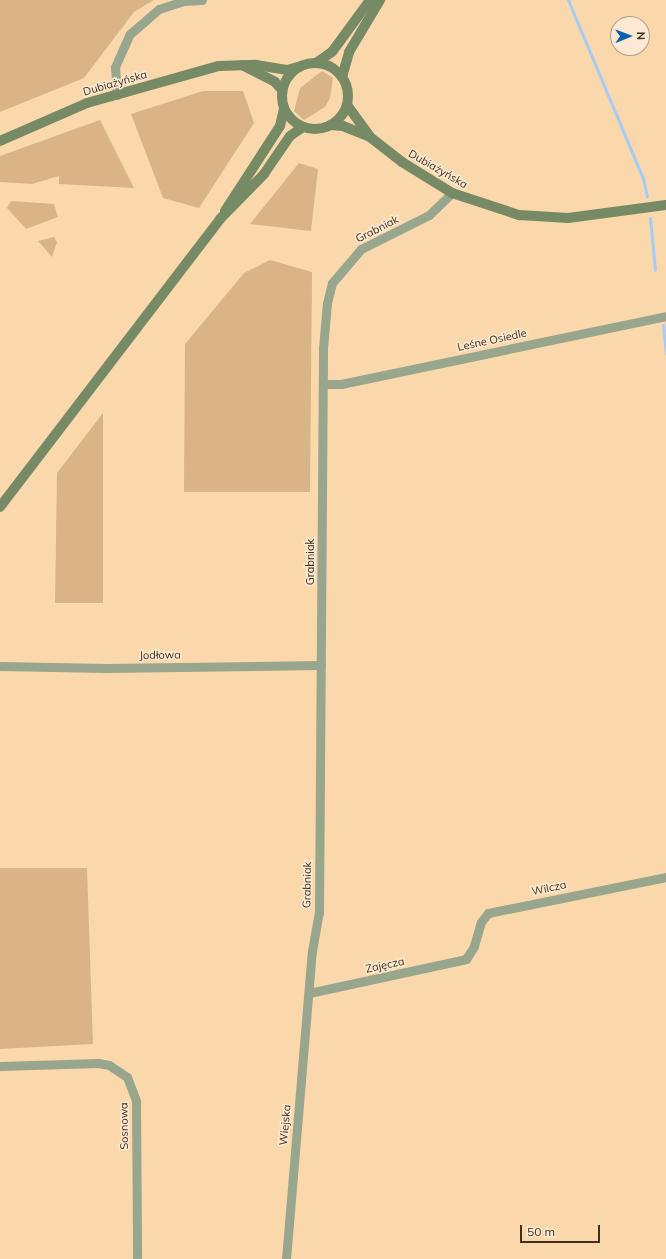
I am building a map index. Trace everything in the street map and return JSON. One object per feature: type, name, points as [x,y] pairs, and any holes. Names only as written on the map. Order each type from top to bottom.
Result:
[{"type":"main road","points":[[220,219],[234,194],[257,163],[280,126],[284,109],[282,90],[288,77],[298,67],[316,63],[332,52],[370,0]]},
{"type":"main road","points":[[342,77],[349,52],[380,0]]},
{"type":"main road","points":[[284,109],[291,120],[303,127],[322,128],[331,125],[341,117],[347,106],[348,94],[342,77],[328,65],[316,63]]},
{"type":"main road","name":"Dubiażyńska","points":[[242,65],[275,82],[282,90]]},
{"type":"main road","name":"Dubiażyńska","points":[[0,141],[87,103],[219,66],[267,66],[283,70],[298,67]]},
{"type":"main road","name":"Dubiażyńska","points":[[347,106],[370,137],[402,162],[452,193],[494,208],[542,217],[598,216],[666,205]]},
{"type":"main road","name":"Dubiażyńska","points":[[331,125],[343,126],[370,137]]},
{"type":"main road","points":[[0,507],[220,219],[264,174],[290,136],[303,127]]},
{"type":"street","points":[[117,95],[116,67],[130,34],[158,9],[183,1],[202,0]]},
{"type":"street","name":"Grabniak","points":[[309,993],[319,913],[323,384],[324,324],[327,303],[336,279],[361,248],[429,215],[452,193]]},
{"type":"street","name":"Leśne Osiedle","points":[[323,384],[341,384],[666,316]]},
{"type":"street","name":"Jodłowa","points":[[0,666],[106,668],[321,665]]},
{"type":"street","name":"Wilcza","points":[[466,959],[474,946],[481,922],[488,913],[666,877]]},
{"type":"street","name":"Zajęcza","points":[[309,993],[466,959]]},
{"type":"street","name":"Wiejska","points":[[286,1259],[309,993]]},
{"type":"street","name":"Sosnowa","points":[[0,1066],[98,1063],[109,1065],[127,1077],[136,1101],[137,1259]]},
{"type":"shaded area","points":[[0,0],[154,0],[134,12],[84,78],[0,112]]},
{"type":"shaded area","points":[[322,71],[333,78],[330,98],[325,107],[304,120],[294,111],[300,88]]},
{"type":"shaded area","points":[[203,91],[243,91],[254,123],[199,208],[163,198],[131,114]]},
{"type":"shaded area","points":[[100,120],[134,188],[59,184],[59,176],[32,184],[0,182],[0,156]]},
{"type":"shaded area","points":[[299,163],[318,169],[311,231],[250,224]]},
{"type":"shaded area","points":[[11,201],[54,204],[58,217],[26,229],[7,208]]},
{"type":"shaded area","points":[[54,237],[57,242],[52,257],[38,241]]},
{"type":"shaded area","points":[[270,260],[312,272],[310,492],[184,492],[185,344],[244,273]]},
{"type":"shaded area","points":[[103,413],[103,603],[55,603],[57,473]]},
{"type":"shaded area","points":[[0,868],[87,868],[93,1044],[0,1049]]},
{"type":"waterway","points":[[568,0],[643,178],[647,197]]},
{"type":"waterway","points":[[650,218],[655,270]]},
{"type":"waterway","points":[[663,325],[666,354]]}]
